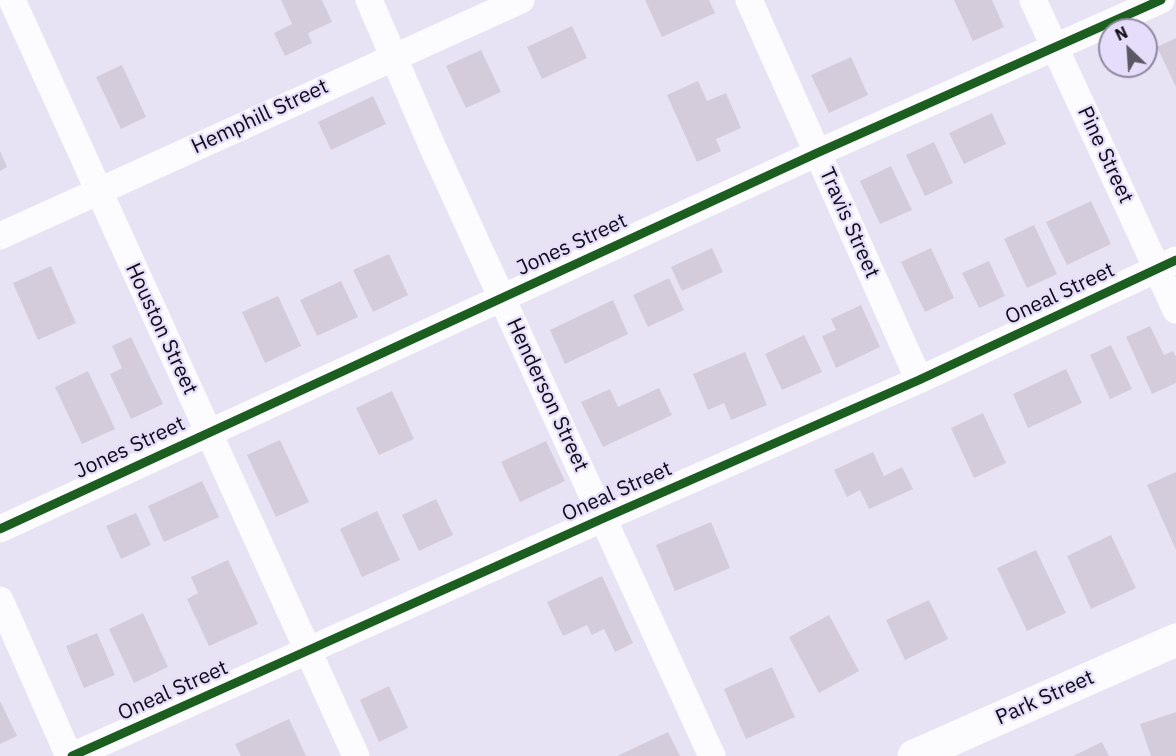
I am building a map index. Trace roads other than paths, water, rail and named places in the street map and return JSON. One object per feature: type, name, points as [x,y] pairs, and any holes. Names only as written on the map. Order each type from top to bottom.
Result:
[{"type":"main road","name":"Park Street","points":[[932,752],[1176,640]]},
{"type":"street","name":"Houston Street","points":[[12,0],[356,756]]},
{"type":"street","name":"Henderson Street","points":[[369,0],[501,296],[712,756]]},
{"type":"street","name":"Hemphill Street","points":[[0,236],[520,0]]},
{"type":"street","name":"Travis Street","points":[[749,0],[919,380]]},
{"type":"street","name":"Pine Street","points":[[1033,0],[1054,46],[1167,264],[1176,310]]},
{"type":"street","name":"Jones Street","points":[[0,529],[501,296],[1054,46],[1161,0]]},
{"type":"street","name":"Oneal Street","points":[[70,756],[919,380],[1167,264]]},
{"type":"street","points":[[0,600],[70,756]]}]
